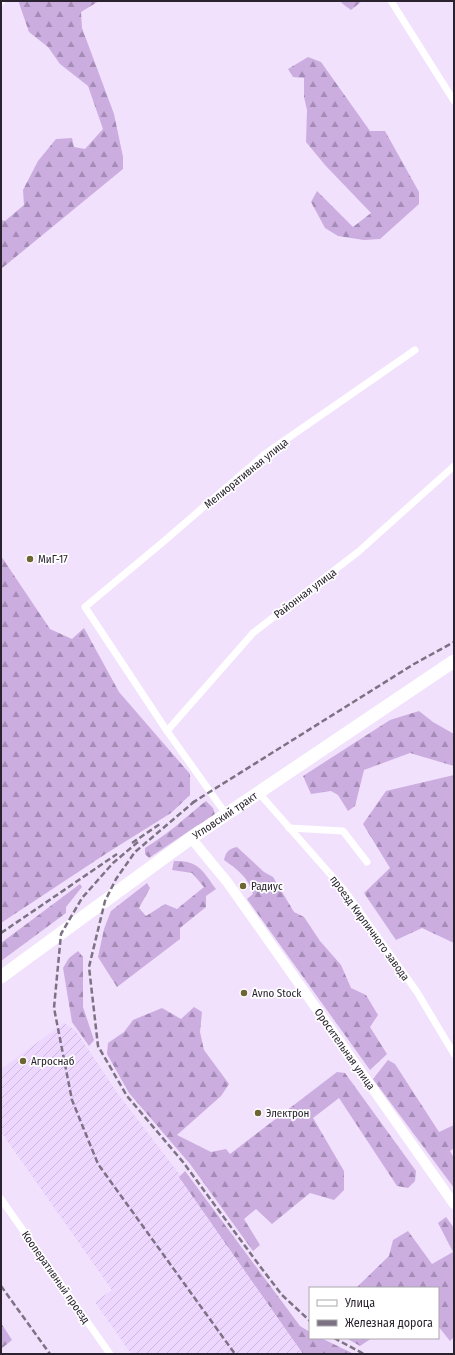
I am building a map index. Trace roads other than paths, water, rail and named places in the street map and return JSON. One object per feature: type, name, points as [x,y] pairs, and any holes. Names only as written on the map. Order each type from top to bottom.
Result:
[{"type":"highway","name":"Угловский тракт","points":[[1,977],[216,820],[454,661]]},
{"type":"main road","name":"Оросительная улица","points":[[191,838],[228,883],[454,1204]]},
{"type":"street","points":[[391,1],[454,101]]},
{"type":"street","name":"Мелиоративная улица","points":[[167,731],[85,607],[265,454],[415,350]]},
{"type":"street","name":"Районная улица","points":[[167,731],[252,633],[358,552],[454,466]]},
{"type":"street","points":[[167,731],[216,820]]},
{"type":"street","name":"проезд Кирпичного завода","points":[[258,792],[345,891],[417,992],[454,1054]]},
{"type":"street","points":[[290,828],[343,831],[367,862]]},
{"type":"street","name":"Кооперативный проезд","points":[[1,1199],[110,1354]]},
{"type":"railway","points":[[192,803],[414,664],[454,642]]},
{"type":"railway","points":[[195,801],[135,852],[116,879],[105,901],[89,967],[98,1046],[127,1096],[183,1162],[282,1295],[309,1320]]},
{"type":"railway","points":[[132,843],[160,824]]},
{"type":"railway","points":[[138,842],[113,863],[82,898],[61,934],[54,1008],[72,1100],[98,1164],[235,1354]]},
{"type":"railway","points":[[1,933],[117,854]]},
{"type":"railway","points":[[1,1286],[50,1354]]},
{"type":"railway","points":[[336,1339],[364,1354]]},
{"type":"place","name":"МиГ-17","points":[[30,559]]},
{"type":"place","name":"Радиус","points":[[243,886]]},
{"type":"place","name":"Avno Stoсk","points":[[244,993]]},
{"type":"place","name":"Агроснаб","points":[[23,1061]]},
{"type":"place","name":"Электрон","points":[[258,1113]]}]
